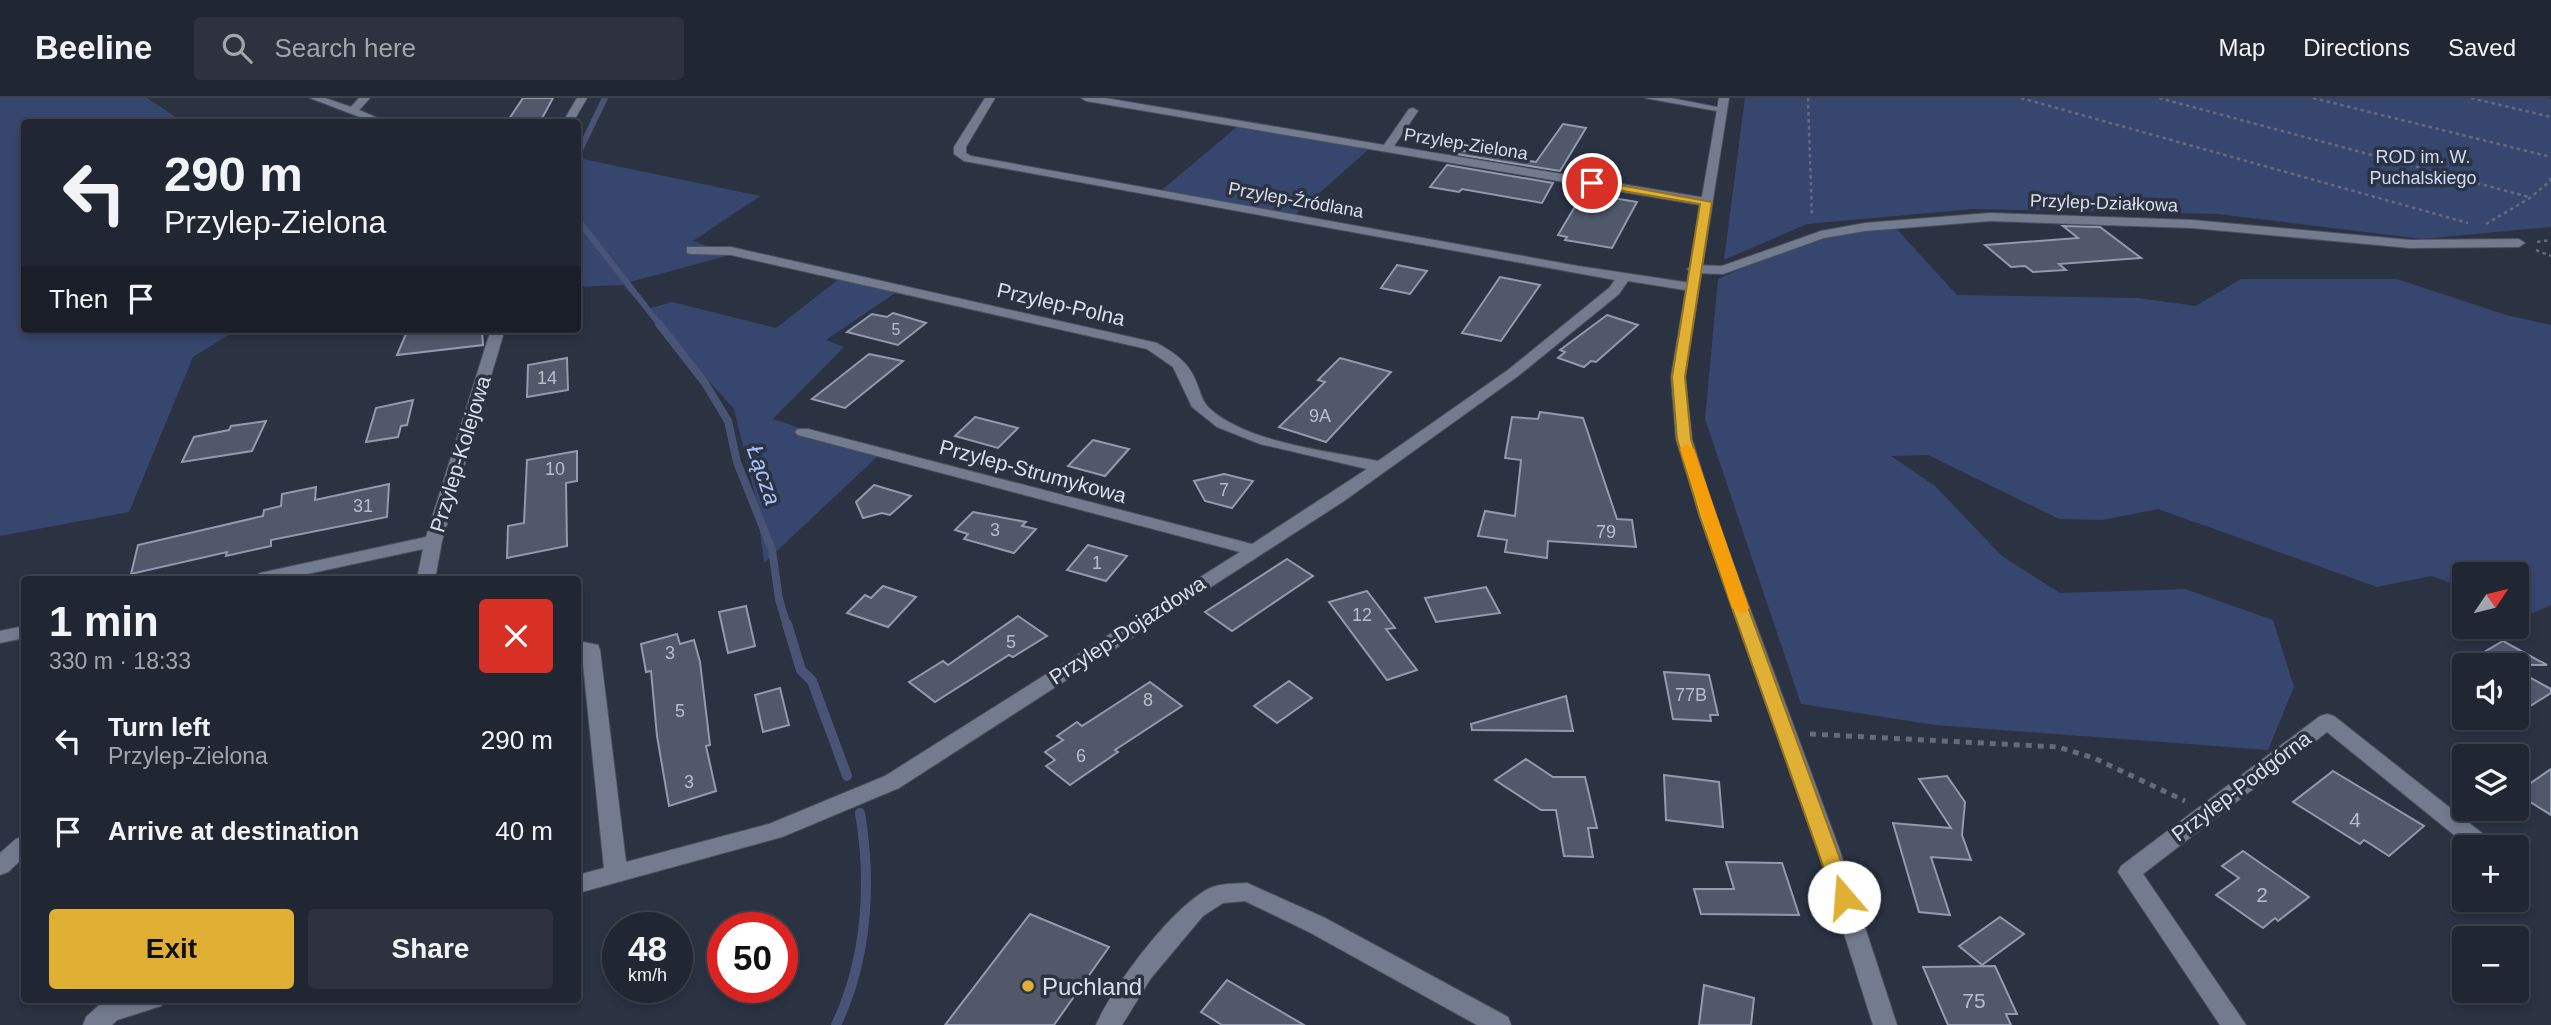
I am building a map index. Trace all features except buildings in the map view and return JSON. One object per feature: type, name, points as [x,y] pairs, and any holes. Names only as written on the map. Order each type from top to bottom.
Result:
[{"type":"street","points":[[315,98],[374,119]]},
{"type":"street","points":[[353,111],[365,98]]},
{"type":"street","points":[[570,119],[582,98]]},
{"type":"street","name":"Przylep-Źródlana","points":[[990,98],[960,147],[960,154],[968,159],[1624,277],[1693,278]]},
{"type":"street","name":"Przylep-Zielona","points":[[1086,98],[1706,202]]},
{"type":"street","points":[[1650,98],[1723,103],[1678,377],[1684,439],[1708,517],[1828,848],[1885,1025]]},
{"type":"street","name":"Przylep-Zielona","points":[[1386,149],[1413,111]]},
{"type":"street","name":"Przylep-Działkowa","points":[[1693,278],[1821,235],[1854,229],[1990,217],[2192,224],[2424,244],[2519,243]]},
{"type":"street","name":"Przylep-Polna","points":[[692,250],[731,251],[1152,346],[1174,359],[1186,375],[1191,397],[1208,415],[1230,428],[1381,467]]},
{"type":"street","name":"Przylep-Dojazdowa","points":[[581,883],[774,831],[892,782],[1381,467],[1531,359],[1614,291],[1624,277]]},
{"type":"street","name":"Przylep-Kolejowa","points":[[427,576],[433,541],[497,333]]},
{"type":"street","name":"Przylep-Strumykowa","points":[[803,432],[1253,550]]},
{"type":"street","points":[[288,576],[433,541]]},
{"type":"street","points":[[0,637],[21,633]]},
{"type":"street","points":[[581,648],[592,650],[616,874]]},
{"type":"street","name":"Przylep-Podgórna","points":[[2234,1025],[2129,872],[2327,721],[2469,835]]},
{"type":"street","points":[[0,866],[21,848]]},
{"type":"street","points":[[1108,1025],[1143,971],[1195,909],[1219,894],[1247,891],[1317,925],[1499,1025]]},
{"type":"street","points":[[109,1012],[139,1003]]},
{"type":"path","points":[[1808,98],[1811,217]]},
{"type":"path","points":[[2021,98],[2468,223]]},
{"type":"path","points":[[2159,98],[2530,198]]},
{"type":"path","points":[[2313,98],[2551,158]]},
{"type":"path","points":[[2471,98],[2551,117]]},
{"type":"path","points":[[2481,227],[2530,198],[2550,181],[2551,175]]},
{"type":"path","points":[[1785,732],[2058,747],[2094,758],[2206,811]]},
{"type":"green space","points":[[0,98],[147,98],[178,119],[21,119],[21,333],[232,333],[193,357],[129,512],[0,536]]},
{"type":"green space","name":"ROD im. W. Puchalskiego","points":[[1745,98],[2548,98],[2551,99],[2551,227],[2422,239],[2218,214],[1973,209],[1807,224],[1724,260]]},
{"type":"green space","points":[[1239,125],[1369,149],[1290,219],[1156,195]]},
{"type":"green space","points":[[581,159],[760,196],[693,241],[730,255],[630,282],[647,309],[672,302],[776,328],[843,276],[901,289],[826,340],[844,347],[773,419],[879,455],[764,563],[756,499],[734,409],[623,285],[581,287]]},
{"type":"green space","points":[[1892,224],[1957,295],[2138,298],[2196,306],[2241,279],[2397,279],[2506,315],[2551,325],[2551,605],[2533,613],[2529,612],[2529,562],[2452,562],[2452,583],[2431,576],[2377,587],[2158,509],[2102,520],[2059,519],[1928,455],[1891,456],[1935,486],[2002,556],[2060,593],[2185,589],[2273,620],[2294,687],[2268,750],[1935,725],[1801,704],[1705,419],[1718,279],[1791,245],[1836,232]]},
{"type":"waterway","name":"Łącza","points":[[581,148],[605,98]]},
{"type":"waterway","name":"Łącza","points":[[581,224],[660,325]]},
{"type":"waterway","name":"Łącza","points":[[659,324],[705,383],[728,421],[737,462],[772,550],[779,599],[787,626]]},
{"type":"waterway","name":"Łącza","points":[[787,624],[801,670],[812,681],[847,776]]},
{"type":"waterway","name":"Łącza","points":[[836,1025],[855,974],[864,921],[866,867],[860,813]]},
{"type":"slow traffic","points":[[1687,449],[1740,608]]},
{"type":"place","name":"Puchland","points":[[1028,986]]},
{"type":"route","points":[[1592,183],[1706,202],[1678,377],[1684,439],[1708,517],[1844,897]]}]
